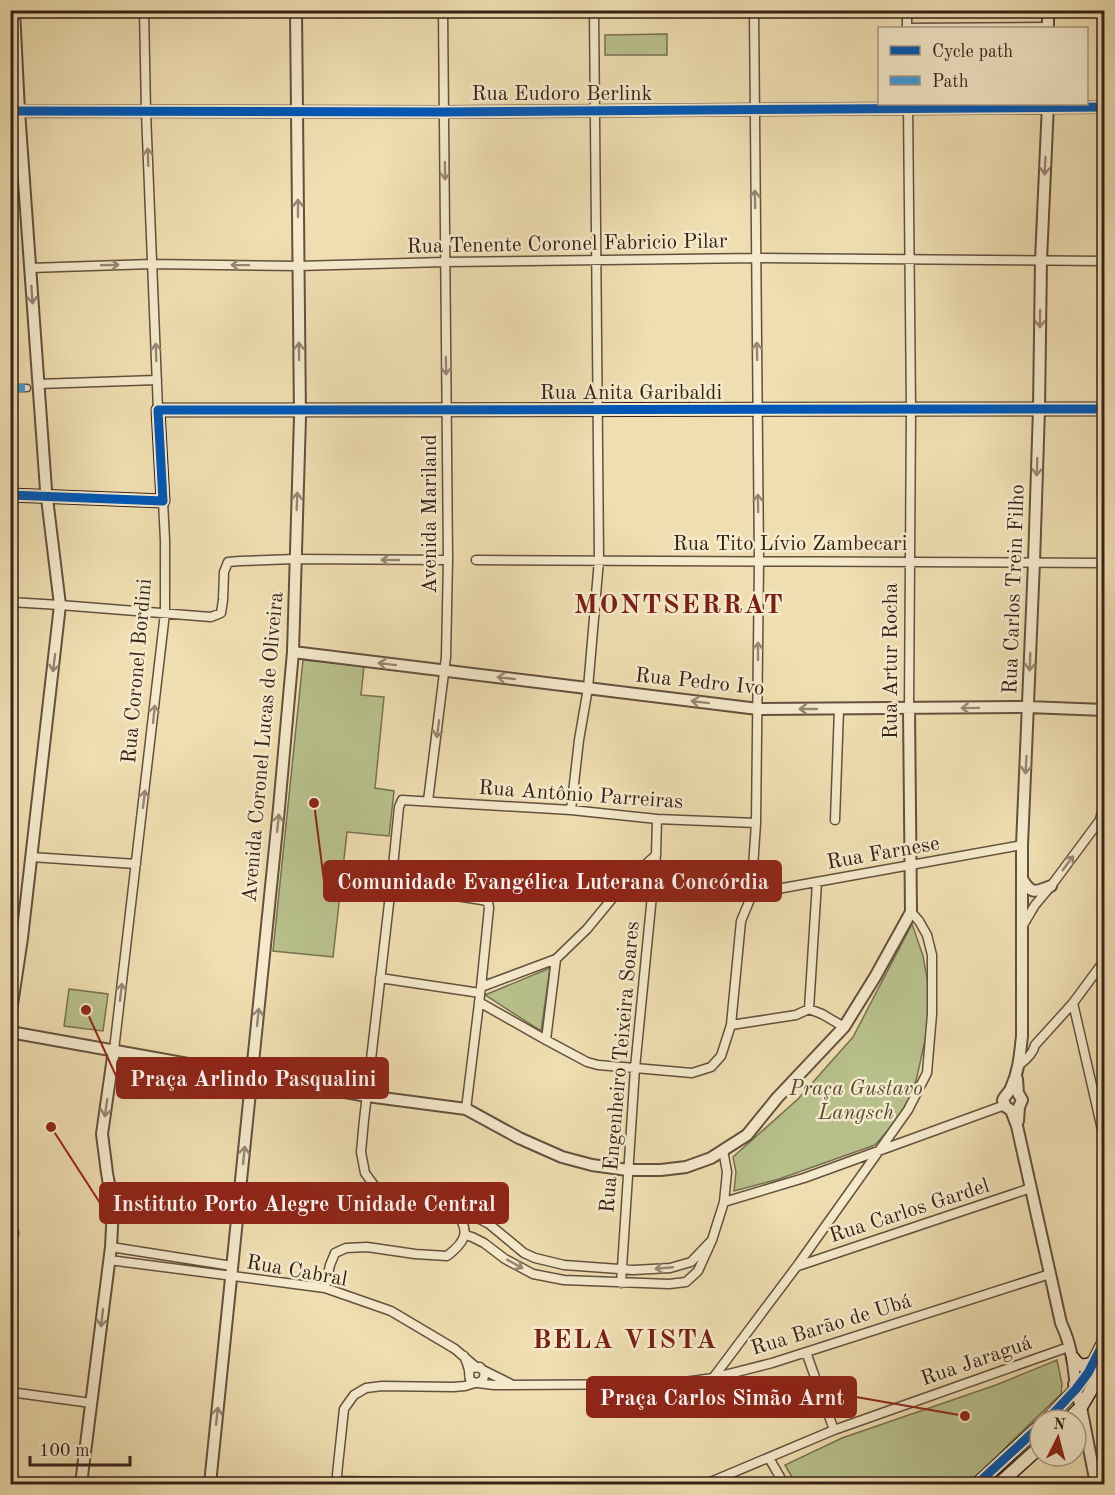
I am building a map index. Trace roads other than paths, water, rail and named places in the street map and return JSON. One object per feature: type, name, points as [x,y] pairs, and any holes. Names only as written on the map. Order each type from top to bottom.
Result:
[{"type":"main road","name":"Rua Anita Garibaldi","points":[[158,410],[1104,409]]},
{"type":"main road","name":"Rua Coronel Bordini","points":[[158,410],[163,501]]},
{"type":"main road","points":[[10,495],[163,501]]},
{"type":"main road","points":[[1059,1407],[1075,1405],[1081,1407],[1099,1365],[1104,1342]]},
{"type":"main road","points":[[1073,1358],[1081,1366],[1099,1365]]},
{"type":"main road","points":[[1059,1407],[1088,1373],[1099,1365]]},
{"type":"main road","points":[[977,1485],[1028,1437]]},
{"type":"main road","points":[[999,1485],[1028,1458]]},
{"type":"street","points":[[10,1018],[16,936],[31,857],[60,605],[46,497],[19,111],[14,88],[14,10]]},
{"type":"street","name":"Rua Coronel Bordini","points":[[144,10],[158,410]]},
{"type":"street","name":"Avenida Coronel Lucas de Oliveira","points":[[210,1485],[234,1273],[293,652],[300,410],[296,10]]},
{"type":"street","name":"Avenida Mariland","points":[[428,801],[445,671],[448,560],[443,10]]},
{"type":"street","points":[[571,810],[588,688],[599,560],[594,10]]},
{"type":"street","points":[[380,978],[480,994],[546,1040],[587,1062],[598,1065],[692,1073],[711,1067],[721,1056],[730,1024],[741,921],[751,897],[756,823],[759,561],[754,10]]},
{"type":"street","points":[[906,10],[907,27]]},
{"type":"street","points":[[1048,10],[1048,27]]},
{"type":"street","name":"Rua Eudoro Berlink","points":[[19,111],[444,112],[755,110],[908,106],[1104,107]]},
{"type":"street","name":"Rua Artur Rocha","points":[[466,1109],[519,1138],[561,1157],[592,1165],[628,1170],[661,1170],[686,1167],[711,1158],[747,1135],[777,1098],[844,1027],[875,977],[910,912],[911,409],[908,106]]},
{"type":"street","name":"Rua Carlos Trein Filho","points":[[1011,1101],[1018,1071],[1022,1025],[1022,845],[1034,562],[1041,260],[1048,106]]},
{"type":"street","name":"Rua Tenente Coronel Fabricio Pilar","points":[[30,268],[152,264],[298,266],[596,259],[909,258],[1104,261]]},
{"type":"street","points":[[39,384],[157,380]]},
{"type":"street","points":[[10,388],[27,388]]},
{"type":"street","name":"Rua Coronel Bordini","points":[[81,1485],[111,1247],[113,1207],[106,1173],[102,1134],[114,1050],[165,613],[163,501]]},
{"type":"street","points":[[10,602],[211,617],[221,613],[224,572],[228,562],[448,560]]},
{"type":"street","name":"Rua Tito Lívio Zambecari","points":[[476,560],[1104,563]]},
{"type":"street","name":"Rua Pedro Ivo","points":[[293,652],[758,709],[1028,707],[1104,710]]},
{"type":"street","points":[[836,820],[839,709]]},
{"type":"street","name":"Rua Antônio Parreiras","points":[[392,886],[399,807],[402,800],[571,810],[657,819],[756,823]]},
{"type":"street","points":[[1022,928],[1035,905],[1100,820],[1104,803]]},
{"type":"street","name":"Rua Engenheiro Teixeira Soares","points":[[621,1283],[635,1068],[656,855],[657,819]]},
{"type":"street","name":"Rua Farnese","points":[[751,897],[766,891],[1022,845]]},
{"type":"street","points":[[480,994],[555,958],[587,929],[625,883],[656,855]]},
{"type":"street","points":[[31,857],[136,864]]},
{"type":"street","points":[[1022,879],[1027,888],[1032,891],[1039,891],[1051,885]]},
{"type":"street","points":[[809,1008],[817,882]]},
{"type":"street","points":[[10,1032],[367,1096],[466,1109],[489,908],[488,903],[482,900],[392,886],[380,978],[367,1096],[361,1152],[365,1173],[379,1192],[403,1201],[452,1208],[472,1215],[489,1224],[524,1253],[564,1265],[633,1270],[670,1268],[690,1262],[712,1240]]},
{"type":"street","points":[[713,1378],[797,1266],[908,1110],[927,1073],[932,1014],[932,955],[927,935],[919,921],[910,912]]},
{"type":"street","points":[[546,1040],[555,958]]},
{"type":"street","points":[[1020,1051],[1035,1045],[1073,1003],[1104,961]]},
{"type":"street","points":[[1073,1003],[1104,1137]]},
{"type":"street","points":[[730,1024],[796,1015],[809,1008]]},
{"type":"street","points":[[809,1008],[844,1027]]},
{"type":"street","points":[[1018,1071],[1033,1052],[1035,1045]]},
{"type":"street","points":[[724,1202],[804,1178],[878,1152],[1011,1101],[1061,1323],[1073,1358],[1076,1389]]},
{"type":"street","points":[[465,1235],[484,1243],[505,1259],[533,1274],[564,1280],[621,1283],[686,1282],[698,1271],[712,1240],[724,1202],[727,1172],[723,1150]]},
{"type":"street","name":"Rua Carlos Gardel","points":[[797,1266],[1031,1188]]},
{"type":"street","points":[[325,1288],[335,1253],[346,1248],[367,1247],[447,1256],[458,1248],[465,1235],[465,1226],[452,1208]]},
{"type":"street","points":[[10,1251],[12,1233]]},
{"type":"street","name":"Rua Cabral","points":[[111,1247],[234,1273]]},
{"type":"street","points":[[131,1262],[132,1250]]},
{"type":"street","name":"Rua Cabral","points":[[109,1260],[234,1273],[325,1288],[391,1311],[464,1356],[474,1370],[471,1381],[476,1383]]},
{"type":"street","name":"Rua Barão de Ubá","points":[[336,1483],[344,1409],[354,1395],[366,1388],[453,1387],[476,1383],[494,1385],[670,1384],[713,1378],[772,1363],[1050,1274]]},
{"type":"street","points":[[1061,1323],[1060,1336],[1081,1407],[1096,1485]]},
{"type":"street","name":"Rua Jaraguá","points":[[699,1485],[834,1430],[1063,1349]]},
{"type":"street","points":[[806,1352],[834,1430]]},
{"type":"street","points":[[453,1387],[474,1370],[485,1377],[476,1383]]},
{"type":"street","name":"Rua Barão de Ubá","points":[[474,1370],[511,1384]]},
{"type":"street","points":[[10,1392],[91,1403]]},
{"type":"street","points":[[769,1458],[784,1485]]},
{"type":"street","points":[[336,1483],[513,1485]]},
{"type":"place","name":"Comunidade Evangélica Luterana Concórdia","points":[[314,803]]},
{"type":"place","name":"Praça Arlindo Pasqualini","points":[[86,1010]]},
{"type":"place","name":"Instituto Porto Alegre Unidade Central","points":[[51,1127]]},
{"type":"place","name":"Praça Carlos Simão Arnt","points":[[965,1416]]},
{"type":"district","name":"MONTSERRAT","points":[[679,604]]},
{"type":"district","name":"BELA VISTA","points":[[625,1339]]},
{"type":"park label","name":"Praça Gustavo Langsch","points":[[856,1100]]}]
